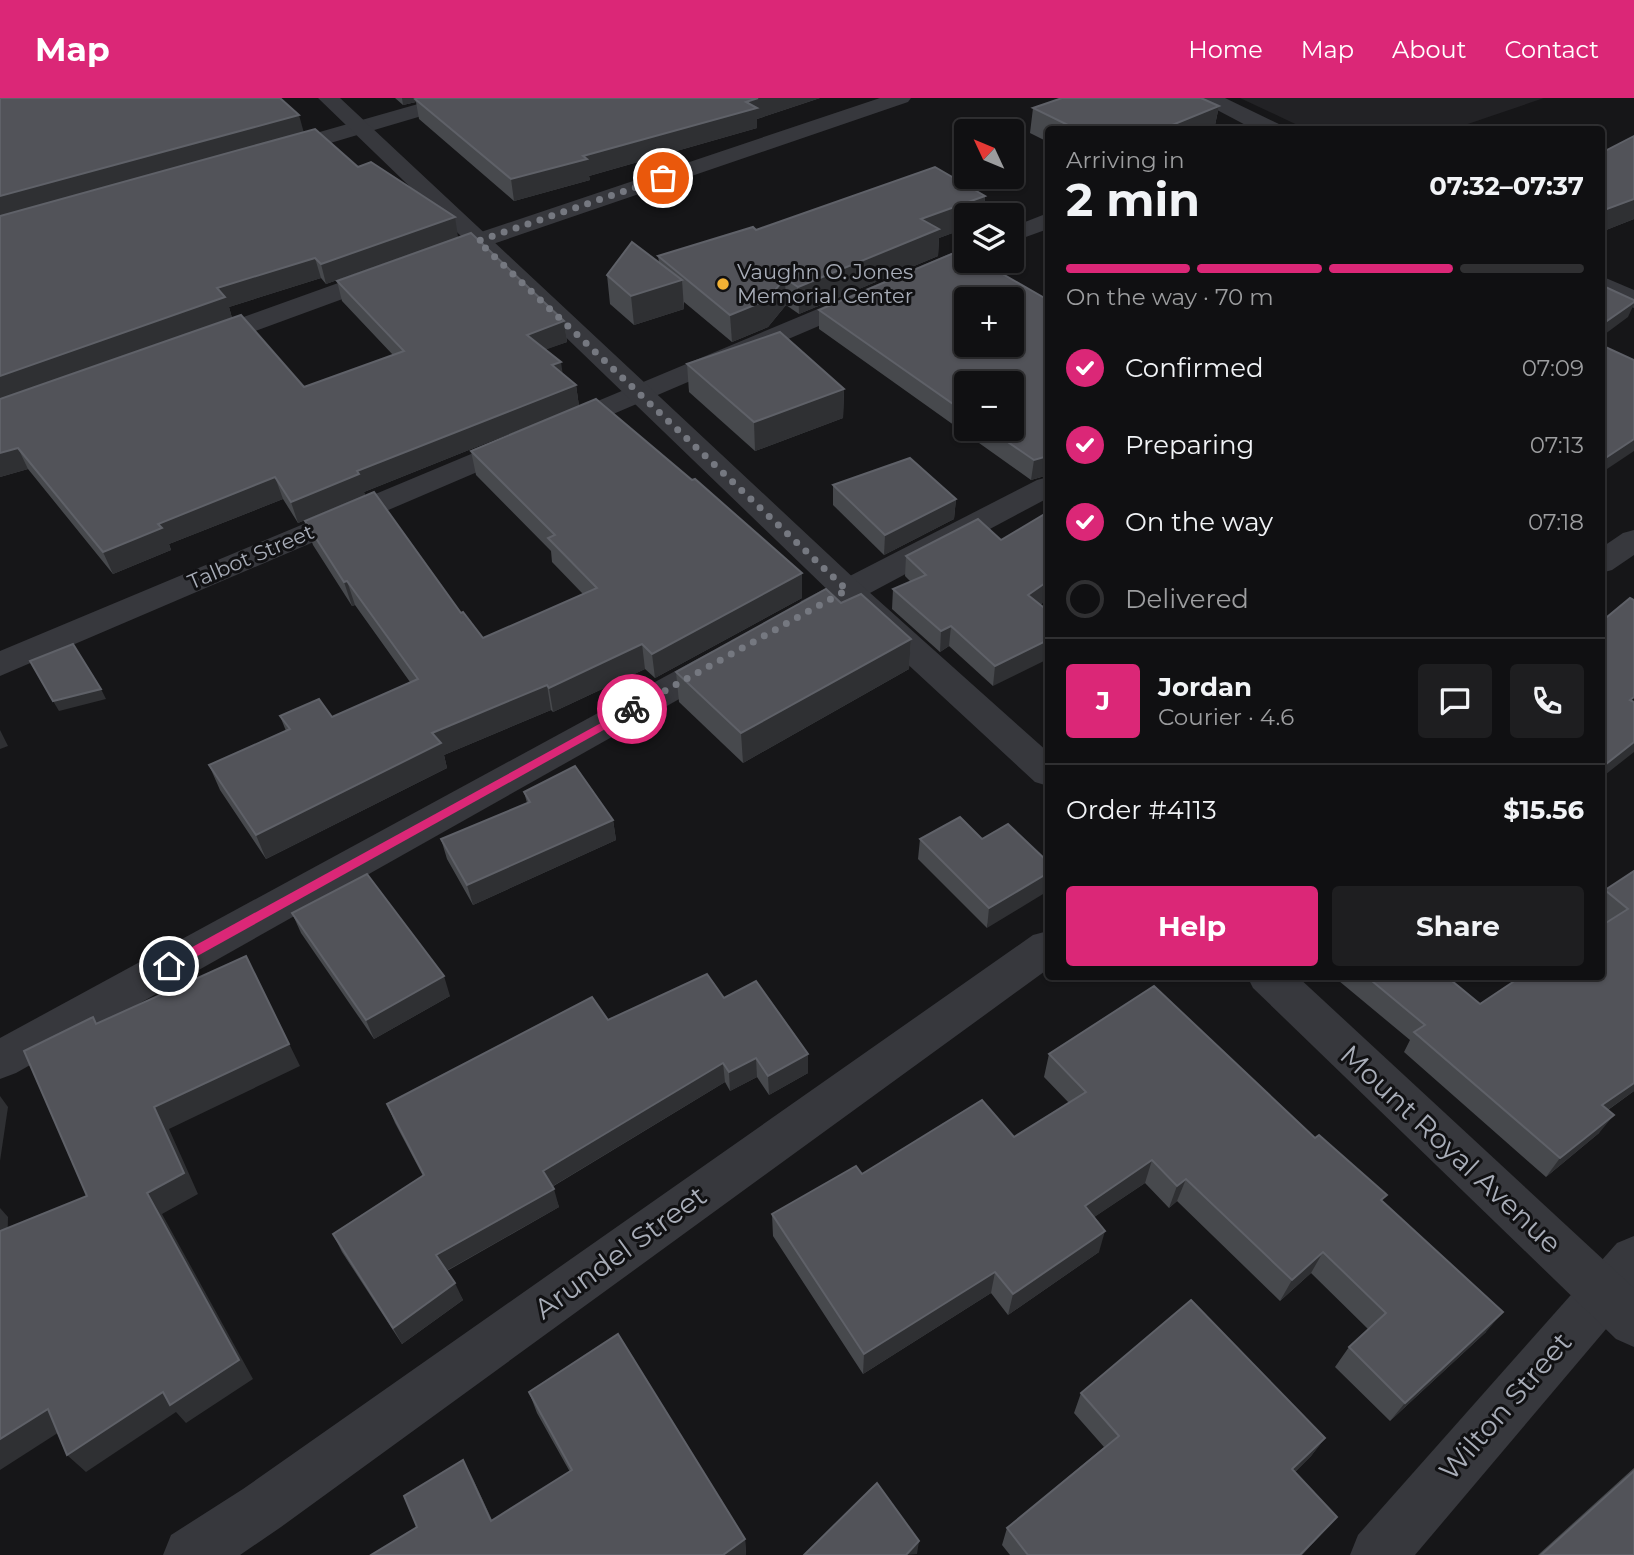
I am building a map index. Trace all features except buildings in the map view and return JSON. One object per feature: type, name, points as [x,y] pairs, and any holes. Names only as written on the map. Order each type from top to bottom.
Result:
[{"type":"street","points":[[328,98],[847,590],[1045,770]]},
{"type":"street","points":[[254,158],[462,98]]},
{"type":"street","points":[[183,349],[478,241],[901,98]]},
{"type":"street","points":[[1209,98],[1262,126]]},
{"type":"street","points":[[1024,230],[1045,221]]},
{"type":"street","name":"Talbot Street","points":[[0,664],[954,259]]},
{"type":"street","points":[[1605,286],[1634,300]]},
{"type":"street","points":[[786,624],[1045,488]]},
{"type":"street","points":[[1605,560],[1634,540]]},
{"type":"street","points":[[0,1060],[750,644]]},
{"type":"street","name":"Arundel Street","points":[[191,1555],[262,1508],[1045,949]]},
{"type":"street","name":"Mount Royal Avenue","points":[[1273,980],[1623,1291]]},
{"type":"street","name":"Wilton Street","points":[[1378,1555],[1623,1291]]},
{"type":"shaded area","points":[[1240,98],[1544,98],[1462,126],[1300,126]]},
{"type":"way so far","points":[[632,709],[847,590],[478,241],[663,178]]},
{"type":"place","name":"Vaughn O. Jones Memorial Center","points":[[723,284]]},
{"type":"route","points":[[169,966],[632,709]]}]
